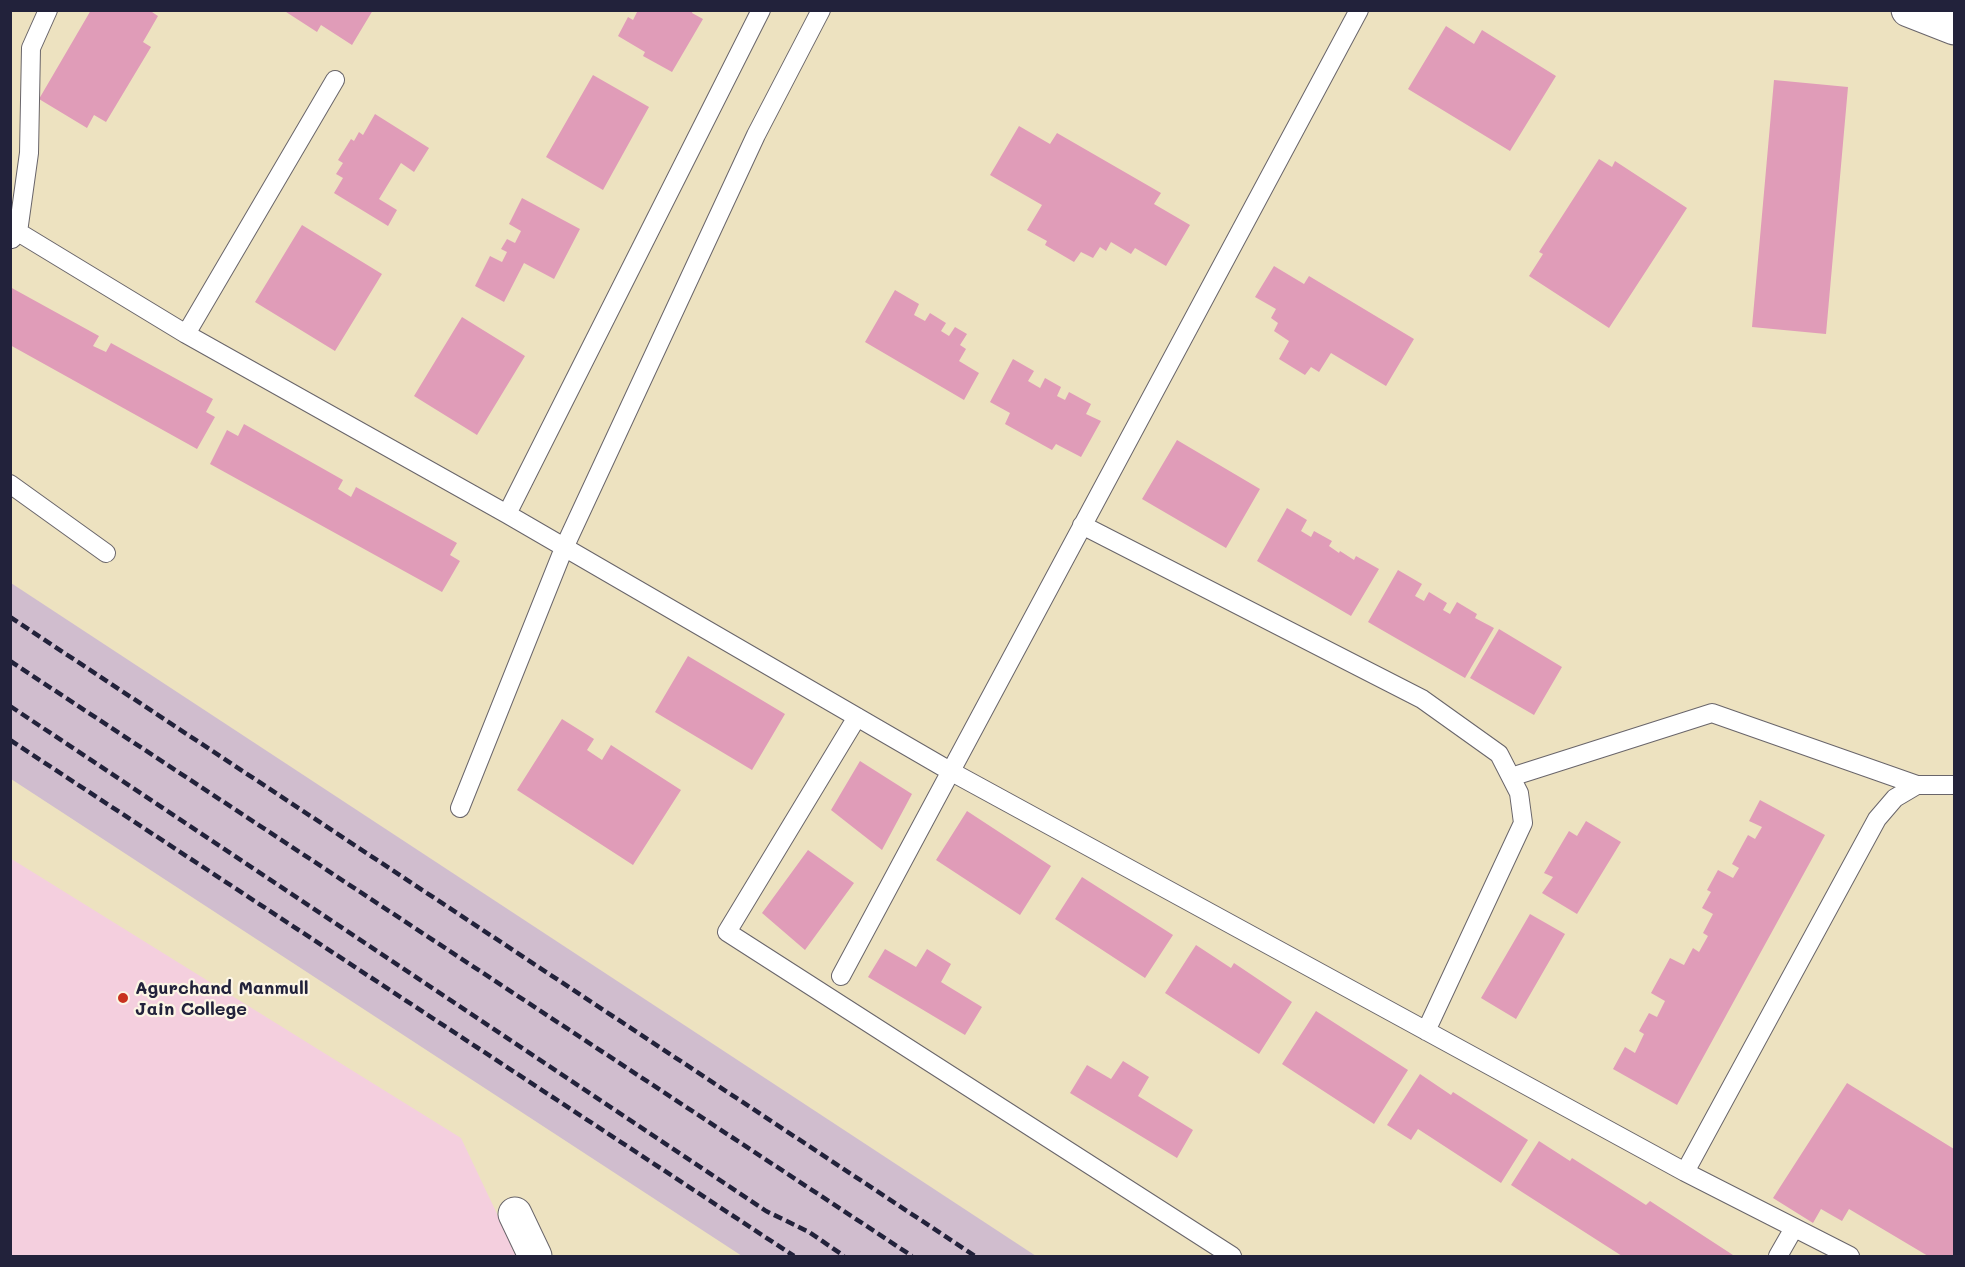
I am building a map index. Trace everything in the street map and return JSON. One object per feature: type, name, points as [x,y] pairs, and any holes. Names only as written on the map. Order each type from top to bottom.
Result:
[{"type":"main road","points":[[1908,10],[1954,28]]},
{"type":"main road","points":[[515,1214],[535,1257]]},
{"type":"lane","points":[[48,10],[31,48],[29,153],[14,236],[507,514],[950,771],[1684,1172],[1850,1257]]},
{"type":"lane","points":[[507,514],[760,10]]},
{"type":"lane","points":[[460,808],[564,548],[756,135],[821,10]]},
{"type":"lane","points":[[841,976],[1359,10]]},
{"type":"lane","points":[[186,334],[335,80]]},
{"type":"lane","points":[[10,484],[106,553]]},
{"type":"lane","points":[[1082,525],[1422,699],[1498,754],[1519,793],[1523,823],[1426,1031]]},
{"type":"lane","points":[[1510,777],[1712,713],[1917,785],[1954,785]]},
{"type":"lane","points":[[857,717],[727,932],[1232,1257]]},
{"type":"lane","points":[[1684,1172],[1877,819],[1895,798],[1917,785]]},
{"type":"lane","points":[[1778,1257],[1794,1228]]},
{"type":"shaded area","points":[[10,583],[1036,1256],[742,1256],[11,779]]},
{"type":"shaded area","name":"Agurchand Manmull Jain College","points":[[10,858],[461,1138],[517,1256],[11,1256]]},
{"type":"building","points":[[91,10],[149,10],[158,16],[143,42],[151,47],[106,122],[94,115],[87,128],[39,99]]},
{"type":"building","points":[[283,10],[373,10],[352,45],[321,25],[317,32]]},
{"type":"building","points":[[638,10],[693,10],[692,13],[703,19],[672,72],[643,56],[645,52],[618,36],[628,17],[633,20]]},
{"type":"building","points":[[1446,26],[1474,44],[1482,30],[1556,76],[1510,151],[1408,89]]},
{"type":"building","points":[[593,75],[649,107],[603,190],[546,157]]},
{"type":"building","points":[[1774,80],[1848,87],[1826,334],[1752,327]]},
{"type":"building","points":[[375,114],[429,148],[414,172],[401,163],[379,199],[397,210],[388,226],[334,193],[343,178],[336,174],[343,163],[338,160],[351,139],[354,141],[359,132],[363,135]]},
{"type":"building","points":[[1019,126],[1050,144],[1057,133],[1161,193],[1154,204],[1190,225],[1166,266],[1135,248],[1131,254],[1111,242],[1106,251],[1100,247],[1093,258],[1081,252],[1074,262],[1045,245],[1047,241],[1027,230],[1042,205],[990,175]]},
{"type":"building","points":[[1599,159],[1612,167],[1615,161],[1687,208],[1609,328],[1529,276],[1543,254],[1539,252]]},
{"type":"building","points":[[522,198],[580,229],[554,279],[524,263],[504,302],[475,286],[490,256],[502,262],[507,252],[501,249],[507,239],[515,243],[521,231],[509,224]]},
{"type":"building","points":[[302,225],[382,274],[335,351],[255,302]]},
{"type":"building","points":[[1274,266],[1304,284],[1309,276],[1414,339],[1386,386],[1331,353],[1319,372],[1311,367],[1305,375],[1279,359],[1289,341],[1274,331],[1278,323],[1271,318],[1276,309],[1255,297]]},
{"type":"building","points":[[10,287],[99,336],[93,346],[106,352],[111,343],[213,399],[206,412],[215,417],[197,449],[10,345]]},
{"type":"building","points":[[895,290],[919,304],[914,315],[925,321],[930,313],[946,323],[941,331],[949,336],[955,327],[967,334],[960,345],[966,349],[959,361],[979,373],[964,400],[865,342]]},
{"type":"building","points":[[462,317],[525,356],[477,435],[414,396]]},
{"type":"building","points":[[1013,359],[1034,371],[1028,381],[1040,388],[1045,378],[1061,387],[1057,396],[1065,400],[1069,392],[1091,404],[1086,414],[1101,421],[1081,457],[1056,444],[1052,450],[1005,424],[1010,413],[990,402]]},
{"type":"building","points":[[244,424],[343,480],[338,489],[351,497],[356,487],[457,543],[450,555],[460,561],[442,592],[210,464],[227,430],[238,436]]},
{"type":"building","points":[[1177,440],[1260,489],[1226,548],[1142,499]]},
{"type":"building","points":[[1287,508],[1307,520],[1301,531],[1311,537],[1314,531],[1332,541],[1329,546],[1339,553],[1340,551],[1354,560],[1356,556],[1379,569],[1351,616],[1257,561]]},
{"type":"building","points":[[1398,570],[1422,584],[1415,596],[1424,601],[1429,592],[1447,603],[1443,610],[1450,614],[1457,602],[1477,614],[1475,618],[1494,628],[1465,678],[1368,622]]},
{"type":"building","points":[[1499,629],[1562,667],[1534,715],[1470,678]]},
{"type":"building","points":[[688,656],[785,714],[752,770],[655,712]]},
{"type":"building","points":[[562,719],[594,739],[587,750],[602,760],[611,745],[681,790],[633,865],[517,790]]},
{"type":"building","points":[[860,761],[912,794],[882,850],[831,810]]},
{"type":"building","points":[[1760,800],[1825,835],[1677,1105],[1613,1069],[1625,1047],[1635,1053],[1644,1034],[1639,1031],[1649,1013],[1657,1017],[1665,1001],[1651,993],[1670,958],[1684,965],[1693,948],[1699,952],[1708,936],[1703,933],[1713,914],[1702,908],[1711,892],[1707,890],[1718,870],[1733,878],[1739,868],[1732,864],[1748,835],[1755,839],[1762,827],[1749,821]]},
{"type":"building","points":[[967,811],[1051,866],[1020,915],[936,860]]},
{"type":"building","points":[[1586,821],[1621,842],[1577,914],[1542,893],[1553,877],[1544,873],[1569,831],[1577,836]]},
{"type":"building","points":[[808,850],[854,883],[805,950],[762,913]]},
{"type":"building","points":[[1082,877],[1173,935],[1145,978],[1055,919]]},
{"type":"building","points":[[1530,914],[1565,934],[1516,1019],[1481,998]]},
{"type":"building","points":[[1196,945],[1231,968],[1234,963],[1292,1002],[1259,1054],[1165,993]]},
{"type":"building","points":[[885,949],[916,967],[927,949],[951,964],[941,982],[982,1007],[965,1035],[868,977]]},
{"type":"building","points":[[1316,1011],[1408,1070],[1374,1124],[1282,1064]]},
{"type":"building","points":[[1123,1061],[1149,1077],[1138,1096],[1193,1130],[1177,1158],[1070,1093],[1087,1065],[1111,1079]]},
{"type":"building","points":[[1420,1074],[1451,1095],[1453,1092],[1528,1140],[1501,1183],[1418,1129],[1411,1140],[1387,1125]]},
{"type":"building","points":[[1847,1083],[1954,1149],[1954,1256],[1928,1256],[1849,1209],[1842,1221],[1821,1209],[1813,1223],[1773,1198]]},
{"type":"building","points":[[1539,1141],[1570,1161],[1572,1158],[1646,1205],[1650,1201],[1733,1255],[1622,1256],[1511,1185]]},
{"type":"railway","points":[[10,617],[975,1256]]},
{"type":"railway","points":[[10,661],[912,1256]]},
{"type":"railway","points":[[10,706],[766,1211],[809,1232],[844,1256]]},
{"type":"railway","points":[[10,740],[794,1256]]},
{"type":"place","name":"Agurchand Manmull Jain College","points":[[123,998]]}]
